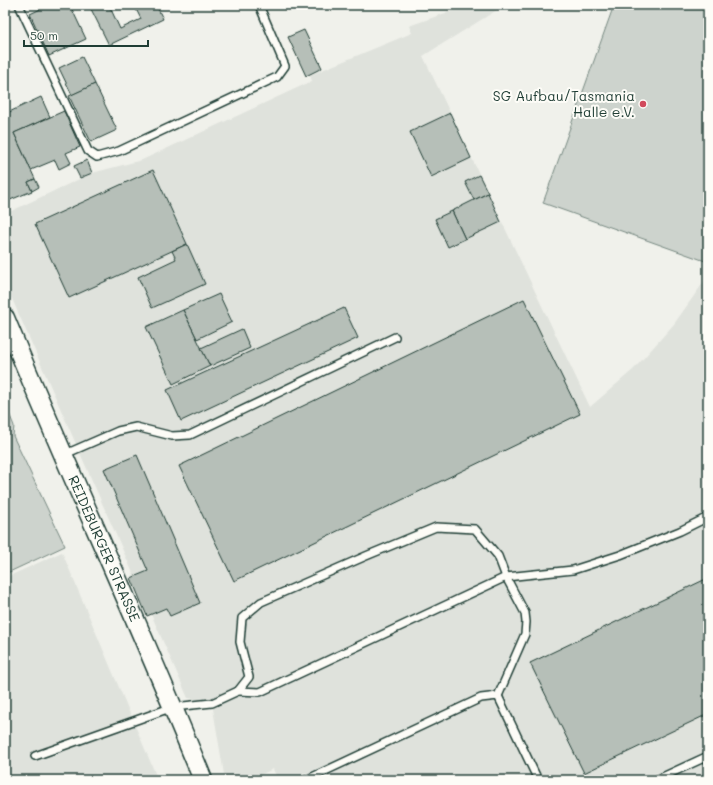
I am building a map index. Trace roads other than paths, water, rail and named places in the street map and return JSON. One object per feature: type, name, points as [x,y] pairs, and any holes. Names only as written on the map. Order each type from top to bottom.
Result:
[{"type":"street","name":"REIDEBURGER STRASSE","points":[[5,318],[203,780]]},
{"type":"lane","points":[[19,5],[88,150],[97,157],[119,150],[277,77],[285,66],[259,5]]},
{"type":"lane","points":[[63,455],[118,431],[136,427],[172,436],[190,435],[395,337]]},
{"type":"lane","points":[[238,691],[260,692],[506,577],[573,570],[620,555],[680,531],[708,517]]},
{"type":"lane","points":[[35,756],[173,707],[212,703],[238,691],[249,677],[240,642],[242,618],[262,602],[436,527],[475,529],[498,556],[506,577],[525,613],[525,634],[498,696],[538,780]]},
{"type":"lane","points":[[306,780],[482,698],[498,696]]},
{"type":"lane","points":[[656,780],[708,756]]},
{"type":"place","name":"SG Aufbau/Tasmania Halle e.V.","points":[[643,104]]}]
